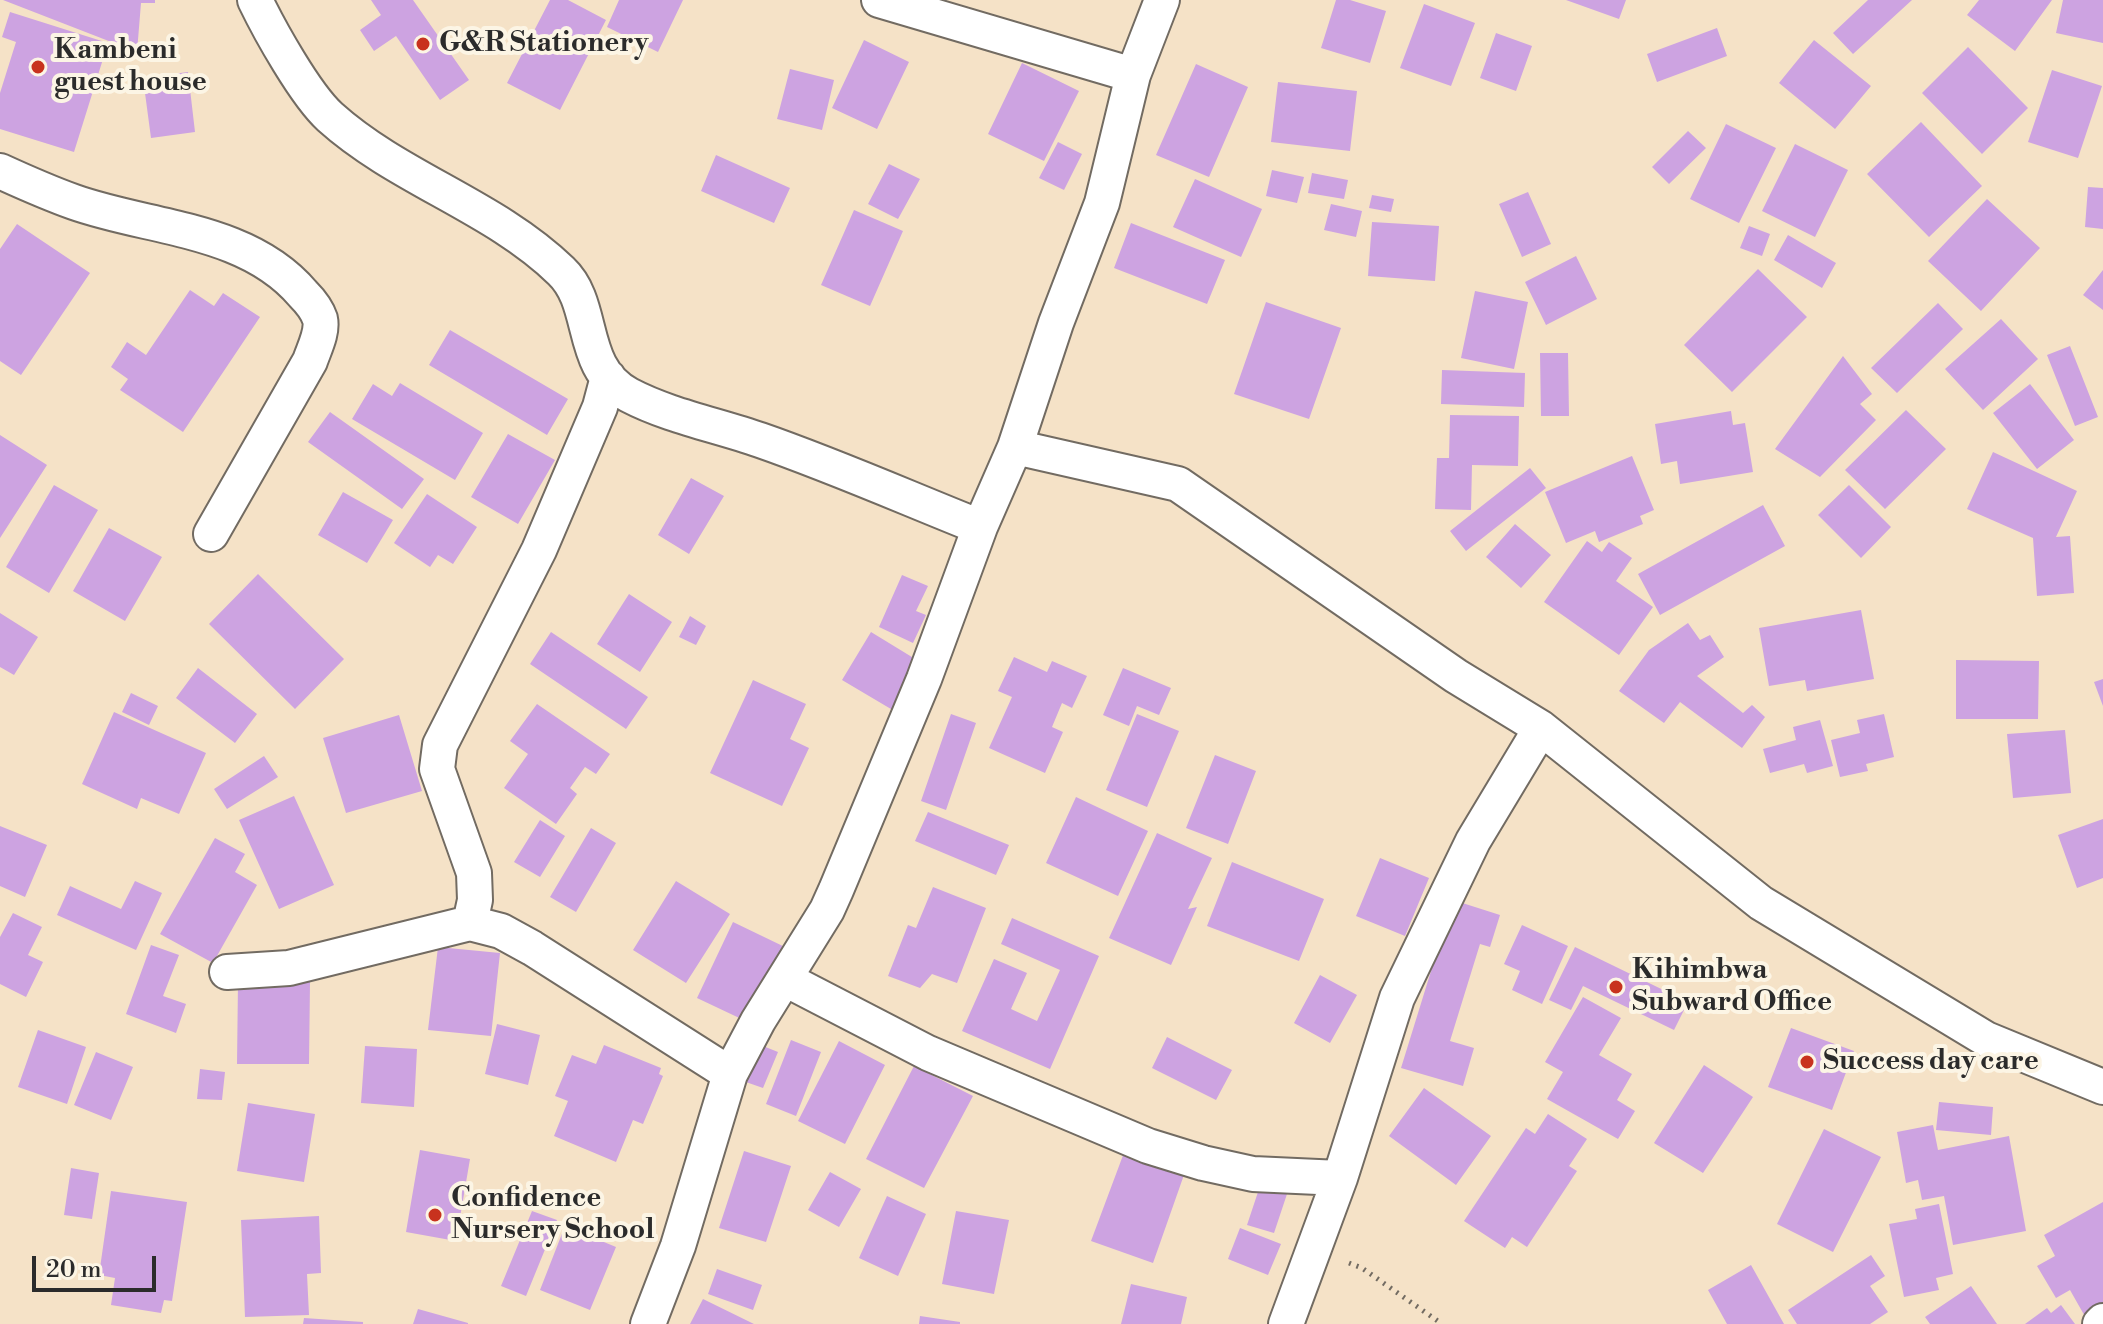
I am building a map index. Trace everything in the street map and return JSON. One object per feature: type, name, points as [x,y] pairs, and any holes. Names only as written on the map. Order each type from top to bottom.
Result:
[{"type":"street","points":[[255,0],[314,99],[330,116],[428,183],[500,223],[564,273],[574,289],[591,348],[608,377],[628,395],[763,441],[980,527]]},
{"type":"street","points":[[879,0],[1133,75]]},
{"type":"street","points":[[648,1324],[678,1246],[730,1074],[758,1021],[827,910],[924,679],[980,527],[1015,447],[1056,323],[1102,203],[1133,75],[1162,0]]},
{"type":"street","points":[[0,171],[75,203],[163,224],[246,251],[275,265],[310,302],[320,320],[319,336],[310,361],[211,534]]},
{"type":"street","points":[[470,923],[475,900],[474,873],[437,769],[438,751],[462,697],[539,550],[595,420],[608,377]]},
{"type":"street","points":[[1015,447],[1178,484],[1456,676],[1541,728],[1761,903],[1986,1039],[2103,1087]]},
{"type":"street","points":[[1286,1324],[1340,1178],[1397,998],[1473,841],[1541,728]]},
{"type":"street","points":[[227,972],[289,968],[470,923],[501,931],[532,948],[730,1074]]},
{"type":"street","points":[[785,979],[928,1053],[1148,1146],[1253,1174],[1340,1178]]},
{"type":"path","points":[[1314,1251],[1362,1268],[1442,1324]]},
{"type":"building","points":[[3,0],[155,0],[155,3],[141,3],[137,52]]},
{"type":"building","name":"G&R Stationery","points":[[371,0],[413,0],[469,80],[440,100],[396,36],[374,51],[360,30],[381,15]]},
{"type":"building","points":[[550,0],[568,0],[606,20],[560,110],[507,83]]},
{"type":"building","points":[[619,0],[683,0],[658,52],[607,27]]},
{"type":"building","points":[[1336,0],[1350,0],[1386,11],[1370,63],[1321,48]]},
{"type":"building","points":[[1566,0],[1626,0],[1619,19]]},
{"type":"building","points":[[1868,0],[1912,0],[1853,54],[1833,33]]},
{"type":"building","points":[[1979,0],[2052,0],[2015,51],[1967,15]]},
{"type":"building","points":[[2063,0],[2103,0],[2103,43],[2056,33]]},
{"type":"building","points":[[1424,4],[1475,23],[1451,86],[1400,68]]},
{"type":"building","points":[[10,12],[108,43],[74,152],[0,129],[0,93],[16,42],[2,37]]},
{"type":"building","points":[[1717,28],[1727,56],[1657,82],[1647,54]]},
{"type":"building","points":[[1496,33],[1532,46],[1516,91],[1480,78]]},
{"type":"building","points":[[864,40],[909,62],[877,129],[832,108]]},
{"type":"building","points":[[1814,40],[1871,86],[1835,129],[1779,83]]},
{"type":"building","points":[[1968,47],[2028,108],[1982,154],[1922,93]]},
{"type":"building","points":[[1022,63],[1079,91],[1044,161],[988,134]]},
{"type":"building","points":[[1196,64],[1248,87],[1209,177],[1156,155]]},
{"type":"building","points":[[790,69],[834,80],[822,130],[777,119]]},
{"type":"building","points":[[2052,70],[2102,86],[2078,158],[2028,142]]},
{"type":"building","points":[[188,72],[195,132],[151,138],[143,78]]},
{"type":"building","points":[[1278,82],[1357,91],[1350,151],[1271,142]]},
{"type":"building","points":[[1921,122],[1982,186],[1929,237],[1867,174]]},
{"type":"building","points":[[1726,124],[1776,148],[1739,223],[1690,199]]},
{"type":"building","points":[[1688,131],[1706,148],[1669,184],[1652,167]]},
{"type":"building","points":[[1058,142],[1082,154],[1064,190],[1039,178]]},
{"type":"building","points":[[1795,144],[1848,170],[1815,237],[1762,211]]},
{"type":"building","points":[[716,155],[790,188],[774,223],[701,191]]},
{"type":"building","points":[[889,164],[920,179],[898,219],[868,204]]},
{"type":"building","points":[[1272,170],[1304,177],[1297,203],[1266,196]]},
{"type":"building","points":[[1312,173],[1348,180],[1344,199],[1308,193]]},
{"type":"building","points":[[1195,179],[1262,209],[1241,257],[1173,227]]},
{"type":"building","points":[[2088,187],[2103,188],[2103,229],[2085,227]]},
{"type":"building","points":[[1528,192],[1551,244],[1522,257],[1499,204]]},
{"type":"building","points":[[1372,195],[1394,199],[1391,212],[1369,208]]},
{"type":"building","points":[[1987,199],[2040,248],[1981,311],[1928,261]]},
{"type":"building","points":[[1331,204],[1362,211],[1356,237],[1324,230]]},
{"type":"building","points":[[854,210],[903,231],[870,306],[821,285]]},
{"type":"building","points":[[1372,222],[1439,226],[1435,281],[1368,276]]},
{"type":"building","points":[[1131,223],[1225,260],[1207,304],[1114,268]]},
{"type":"building","points":[[17,224],[90,273],[21,375],[0,361],[0,249]]},
{"type":"building","points":[[1749,226],[1770,234],[1762,256],[1740,248]]},
{"type":"building","points":[[1788,235],[1836,263],[1822,288],[1774,260]]},
{"type":"building","points":[[1576,256],[1597,299],[1546,325],[1525,282]]},
{"type":"building","points":[[1758,269],[1807,317],[1732,392],[1684,345]]},
{"type":"building","points":[[2103,270],[2103,310],[2083,295]]},
{"type":"building","points":[[190,290],[214,306],[223,293],[260,317],[183,432],[120,390],[128,379],[111,367],[127,342],[146,355]]},
{"type":"building","points":[[1475,291],[1528,302],[1514,369],[1461,358]]},
{"type":"building","points":[[1266,302],[1341,328],[1309,419],[1234,394]]},
{"type":"building","points":[[1938,303],[1963,329],[1897,393],[1871,368]]},
{"type":"building","points":[[2001,319],[2038,359],[1983,410],[1945,369]]},
{"type":"building","points":[[450,330],[568,399],[547,435],[429,365]]},
{"type":"building","points":[[2070,346],[2098,417],[2075,426],[2047,355]]},
{"type":"building","points":[[1540,353],[1568,353],[1569,416],[1541,416]]},
{"type":"building","points":[[1843,356],[1872,394],[1860,404],[1876,420],[1820,477],[1775,449]]},
{"type":"building","points":[[1442,370],[1525,373],[1524,407],[1441,404]]},
{"type":"building","points":[[400,383],[483,433],[455,480],[352,419],[373,384],[392,396]]},
{"type":"building","points":[[2030,384],[2074,440],[2037,469],[1993,413]]},
{"type":"building","points":[[1906,410],[1946,449],[1885,509],[1845,470]]},
{"type":"building","points":[[1731,411],[1733,425],[1745,423],[1753,472],[1680,484],[1677,461],[1661,464],[1655,424]]},
{"type":"building","points":[[330,412],[424,479],[402,509],[308,442]]},
{"type":"building","points":[[1450,415],[1519,416],[1518,466],[1472,465],[1471,510],[1435,509],[1437,458],[1449,458]]},
{"type":"building","points":[[508,434],[555,460],[518,524],[471,497]]},
{"type":"building","points":[[0,435],[47,465],[0,538]]},
{"type":"building","points":[[1993,452],[2077,491],[2056,537],[2070,536],[2074,593],[2037,596],[2033,538],[1967,509]]},
{"type":"building","points":[[1632,456],[1654,510],[1640,516],[1643,524],[1599,542],[1595,531],[1566,543],[1545,492]]},
{"type":"building","points":[[1530,468],[1546,488],[1466,551],[1450,531]]},
{"type":"building","points":[[691,478],[724,496],[689,554],[658,535]]},
{"type":"building","points":[[54,485],[98,510],[49,593],[6,567]]},
{"type":"building","points":[[1849,485],[1891,527],[1861,558],[1818,515]]},
{"type":"building","points":[[343,492],[393,520],[367,563],[318,535]]},
{"type":"building","points":[[427,494],[477,527],[453,564],[438,555],[430,567],[394,543]]},
{"type":"building","points":[[1763,505],[1785,546],[1660,615],[1638,574]]},
{"type":"building","points":[[1515,524],[1551,555],[1521,588],[1486,557]]},
{"type":"building","points":[[109,528],[162,557],[125,621],[73,591]]},
{"type":"building","points":[[1587,541],[1602,552],[1609,542],[1632,558],[1616,581],[1653,607],[1619,655],[1544,602]]},
{"type":"building","points":[[258,574],[344,659],[295,709],[209,624]]},
{"type":"building","points":[[902,575],[928,586],[916,611],[926,615],[913,643],[879,627]]},
{"type":"building","points":[[629,594],[672,622],[640,672],[597,644]]},
{"type":"building","points":[[1861,610],[1874,679],[1807,691],[1805,680],[1769,686],[1759,628]]},
{"type":"building","points":[[0,613],[38,637],[14,675],[0,667]]},
{"type":"building","points":[[690,616],[706,626],[696,645],[679,637]]},
{"type":"building","points":[[1688,623],[1700,640],[1710,635],[1724,657],[1697,676],[1743,713],[1752,705],[1765,717],[1742,748],[1680,702],[1664,723],[1619,691],[1649,650]]},
{"type":"building","points":[[551,632],[648,697],[626,729],[530,664]]},
{"type":"building","points":[[871,632],[925,665],[896,712],[842,680]]},
{"type":"building","points":[[1014,657],[1047,672],[1052,661],[1087,676],[1072,708],[1062,703],[1052,727],[1063,732],[1045,773],[989,748],[1012,697],[998,691]]},
{"type":"building","points":[[1956,660],[2039,661],[2038,719],[1956,719]]},
{"type":"building","points":[[198,668],[257,714],[235,743],[176,698]]},
{"type":"building","points":[[1123,668],[1171,688],[1159,715],[1137,706],[1129,726],[1103,715]]},
{"type":"building","points":[[2103,679],[2103,706],[2094,682]]},
{"type":"building","points":[[753,680],[806,704],[790,739],[809,748],[782,806],[710,773]]},
{"type":"building","points":[[131,693],[158,706],[149,725],[122,712]]},
{"type":"building","points":[[537,704],[610,754],[596,774],[585,767],[570,788],[577,794],[556,824],[504,788],[528,754],[510,741]]},
{"type":"building","points":[[114,712],[206,753],[179,814],[141,798],[137,809],[82,784]]},
{"type":"building","points":[[951,714],[976,723],[946,810],[921,801]]},
{"type":"building","points":[[1137,714],[1179,731],[1147,807],[1106,790]]},
{"type":"building","points":[[1884,714],[1894,757],[1866,764],[1868,771],[1840,777],[1831,740],[1860,733],[1857,720]]},
{"type":"building","points":[[399,715],[422,791],[346,813],[323,738]]},
{"type":"building","points":[[1820,720],[1833,766],[1807,773],[1804,764],[1770,773],[1763,749],[1796,740],[1793,727]]},
{"type":"building","points":[[2065,730],[2071,793],[2013,798],[2007,734]]},
{"type":"building","points":[[1215,755],[1256,771],[1228,844],[1186,828]]},
{"type":"building","points":[[264,756],[278,777],[227,809],[214,789]]},
{"type":"building","points":[[294,796],[334,885],[279,909],[239,820]]},
{"type":"building","points":[[1076,797],[1148,831],[1118,896],[1046,863]]},
{"type":"building","points":[[928,812],[1009,845],[996,875],[915,841]]},
{"type":"building","points":[[2103,819],[2103,878],[2077,888],[2058,835]]},
{"type":"building","points":[[540,820],[565,836],[540,877],[514,862]]},
{"type":"building","points":[[0,826],[47,845],[25,897],[0,886]]},
{"type":"building","points":[[591,828],[616,843],[576,912],[550,897]]},
{"type":"building","points":[[1157,833],[1212,858],[1188,909],[1197,907],[1171,965],[1109,938]]},
{"type":"building","points":[[215,838],[245,854],[235,872],[257,885],[213,963],[160,934]]},
{"type":"building","points":[[1380,858],[1429,878],[1405,936],[1356,916]]},
{"type":"building","points":[[1232,862],[1324,899],[1299,961],[1207,926]]},
{"type":"building","points":[[135,881],[162,893],[136,950],[57,915],[70,886],[121,909]]},
{"type":"building","points":[[676,881],[730,914],[686,983],[633,950]]},
{"type":"building","points":[[933,887],[986,908],[957,983],[932,974],[920,988],[888,976],[908,925],[916,928]]},
{"type":"building","points":[[1453,900],[1500,915],[1490,947],[1480,944],[1450,1041],[1474,1048],[1463,1086],[1401,1068]]},
{"type":"building","points":[[13,913],[42,927],[28,955],[43,962],[26,997],[0,984],[0,937]]},
{"type":"building","points":[[1012,918],[1099,956],[1050,1069],[962,1031],[994,959],[1027,973],[1011,1009],[1037,1021],[1060,970],[1001,944]]},
{"type":"building","points":[[733,922],[789,949],[752,1024],[697,998]]},
{"type":"building","points":[[1522,925],[1568,946],[1542,1004],[1512,990],[1520,971],[1504,964]]},
{"type":"building","points":[[151,945],[179,955],[163,996],[186,1004],[176,1033],[126,1014]]},
{"type":"building","points":[[438,947],[500,953],[491,1036],[428,1030]]},
{"type":"building","points":[[1575,947],[1688,1002],[1674,1030],[1583,986],[1571,1010],[1549,1000]]},
{"type":"building","points":[[1320,975],[1357,995],[1330,1043],[1294,1023]]},
{"type":"building","points":[[238,982],[310,982],[309,1064],[237,1064]]},
{"type":"building","points":[[1583,997],[1621,1018],[1599,1055],[1632,1074],[1617,1100],[1635,1111],[1618,1139],[1547,1099],[1563,1072],[1545,1062]]},
{"type":"building","points":[[497,1024],[540,1035],[528,1085],[485,1074]]},
{"type":"building","points":[[1791,1028],[1854,1051],[1832,1110],[1768,1087]]},
{"type":"building","points":[[38,1030],[86,1047],[67,1104],[18,1087]]},
{"type":"building","points":[[1167,1037],[1232,1070],[1216,1100],[1152,1068]]},
{"type":"building","points":[[791,1040],[821,1052],[796,1116],[766,1104]]},
{"type":"building","points":[[839,1041],[885,1065],[845,1144],[798,1121]]},
{"type":"building","points":[[758,1044],[778,1052],[763,1088],[743,1081]]},
{"type":"building","points":[[604,1045],[661,1068],[659,1074],[663,1076],[643,1124],[633,1120],[616,1162],[554,1136],[568,1101],[555,1096],[572,1055],[596,1064]]},
{"type":"building","points":[[365,1046],[417,1049],[414,1107],[361,1103]]},
{"type":"building","points":[[96,1052],[133,1067],[111,1120],[74,1105]]},
{"type":"building","points":[[1704,1065],[1753,1097],[1703,1173],[1654,1143]]},
{"type":"building","points":[[914,1066],[973,1096],[924,1188],[866,1159]]},
{"type":"building","points":[[200,1069],[225,1072],[222,1100],[197,1099]]},
{"type":"building","points":[[1424,1088],[1491,1136],[1456,1185],[1389,1136]]},
{"type":"building","points":[[1939,1102],[1993,1107],[1991,1135],[1936,1130]]},
{"type":"building","points":[[248,1103],[315,1114],[304,1182],[237,1171]]},
{"type":"building","points":[[1548,1114],[1587,1139],[1569,1166],[1577,1171],[1527,1247],[1512,1237],[1505,1248],[1464,1221],[1526,1128],[1535,1134]]},
{"type":"building","points":[[1933,1125],[1938,1150],[2009,1136],[2026,1231],[1953,1245],[1944,1196],[1922,1200],[1918,1180],[1906,1183],[1897,1132]]},
{"type":"building","points":[[1824,1129],[1881,1157],[1833,1252],[1777,1224]]},
{"type":"building","points":[[420,1150],[470,1159],[456,1241],[406,1232]]},
{"type":"building","points":[[1125,1150],[1185,1172],[1153,1263],[1091,1241]]},
{"type":"building","points":[[744,1151],[791,1166],[766,1242],[719,1228]]},
{"type":"building","points":[[71,1168],[99,1173],[92,1219],[64,1215]]},
{"type":"building","points":[[830,1172],[861,1189],[839,1227],[808,1210]]},
{"type":"building","points":[[1262,1180],[1289,1188],[1274,1233],[1247,1225]]},
{"type":"building","points":[[111,1191],[187,1202],[172,1301],[164,1300],[161,1313],[111,1305],[115,1278],[99,1275]]},
{"type":"building","points":[[887,1196],[926,1214],[898,1276],[859,1258]]},
{"type":"building","points":[[2103,1202],[2103,1312],[2087,1320],[2070,1290],[2056,1298],[2037,1266],[2055,1256],[2044,1235]]},
{"type":"building","points":[[1939,1204],[1953,1274],[1936,1278],[1939,1290],[1904,1297],[1889,1224],[1917,1219],[1915,1209]]},
{"type":"building","points":[[532,1211],[557,1220],[526,1296],[501,1286]]},
{"type":"building","points":[[956,1211],[1009,1220],[994,1294],[942,1284]]},
{"type":"building","points":[[319,1216],[321,1273],[307,1274],[309,1315],[245,1317],[241,1220]]},
{"type":"building","points":[[565,1226],[616,1247],[590,1310],[540,1290]]},
{"type":"building","points":[[1240,1228],[1281,1244],[1268,1275],[1228,1259]]},
{"type":"building","points":[[1871,1255],[1885,1276],[1870,1286],[1888,1312],[1870,1324],[1797,1324],[1788,1310]]},
{"type":"building","points":[[1751,1265],[1784,1324],[1727,1324],[1708,1290]]},
{"type":"building","points":[[717,1269],[762,1285],[753,1310],[708,1294]]},
{"type":"building","points":[[1131,1284],[1187,1297],[1181,1324],[1121,1324]]},
{"type":"building","points":[[1971,1286],[1997,1324],[1930,1324],[1925,1317]]},
{"type":"building","points":[[703,1299],[754,1324],[690,1324]]},
{"type":"building","points":[[2061,1305],[2075,1324],[2025,1324],[2047,1308],[2051,1313]]},
{"type":"building","points":[[418,1309],[468,1323],[468,1324],[413,1324]]},
{"type":"building","points":[[920,1316],[960,1322],[960,1324],[919,1324]]},
{"type":"building","points":[[304,1318],[363,1322],[363,1324],[303,1324]]},
{"type":"place","name":"G&R Stationery","points":[[423,44]]},
{"type":"place","name":"Kambeni guest house","points":[[38,67]]},
{"type":"place","name":"Kihimbwa Subward Office","points":[[1616,987]]},
{"type":"place","name":"Success day care","points":[[1807,1062]]},
{"type":"place","name":"Confidence Nursery School","points":[[435,1215]]}]
